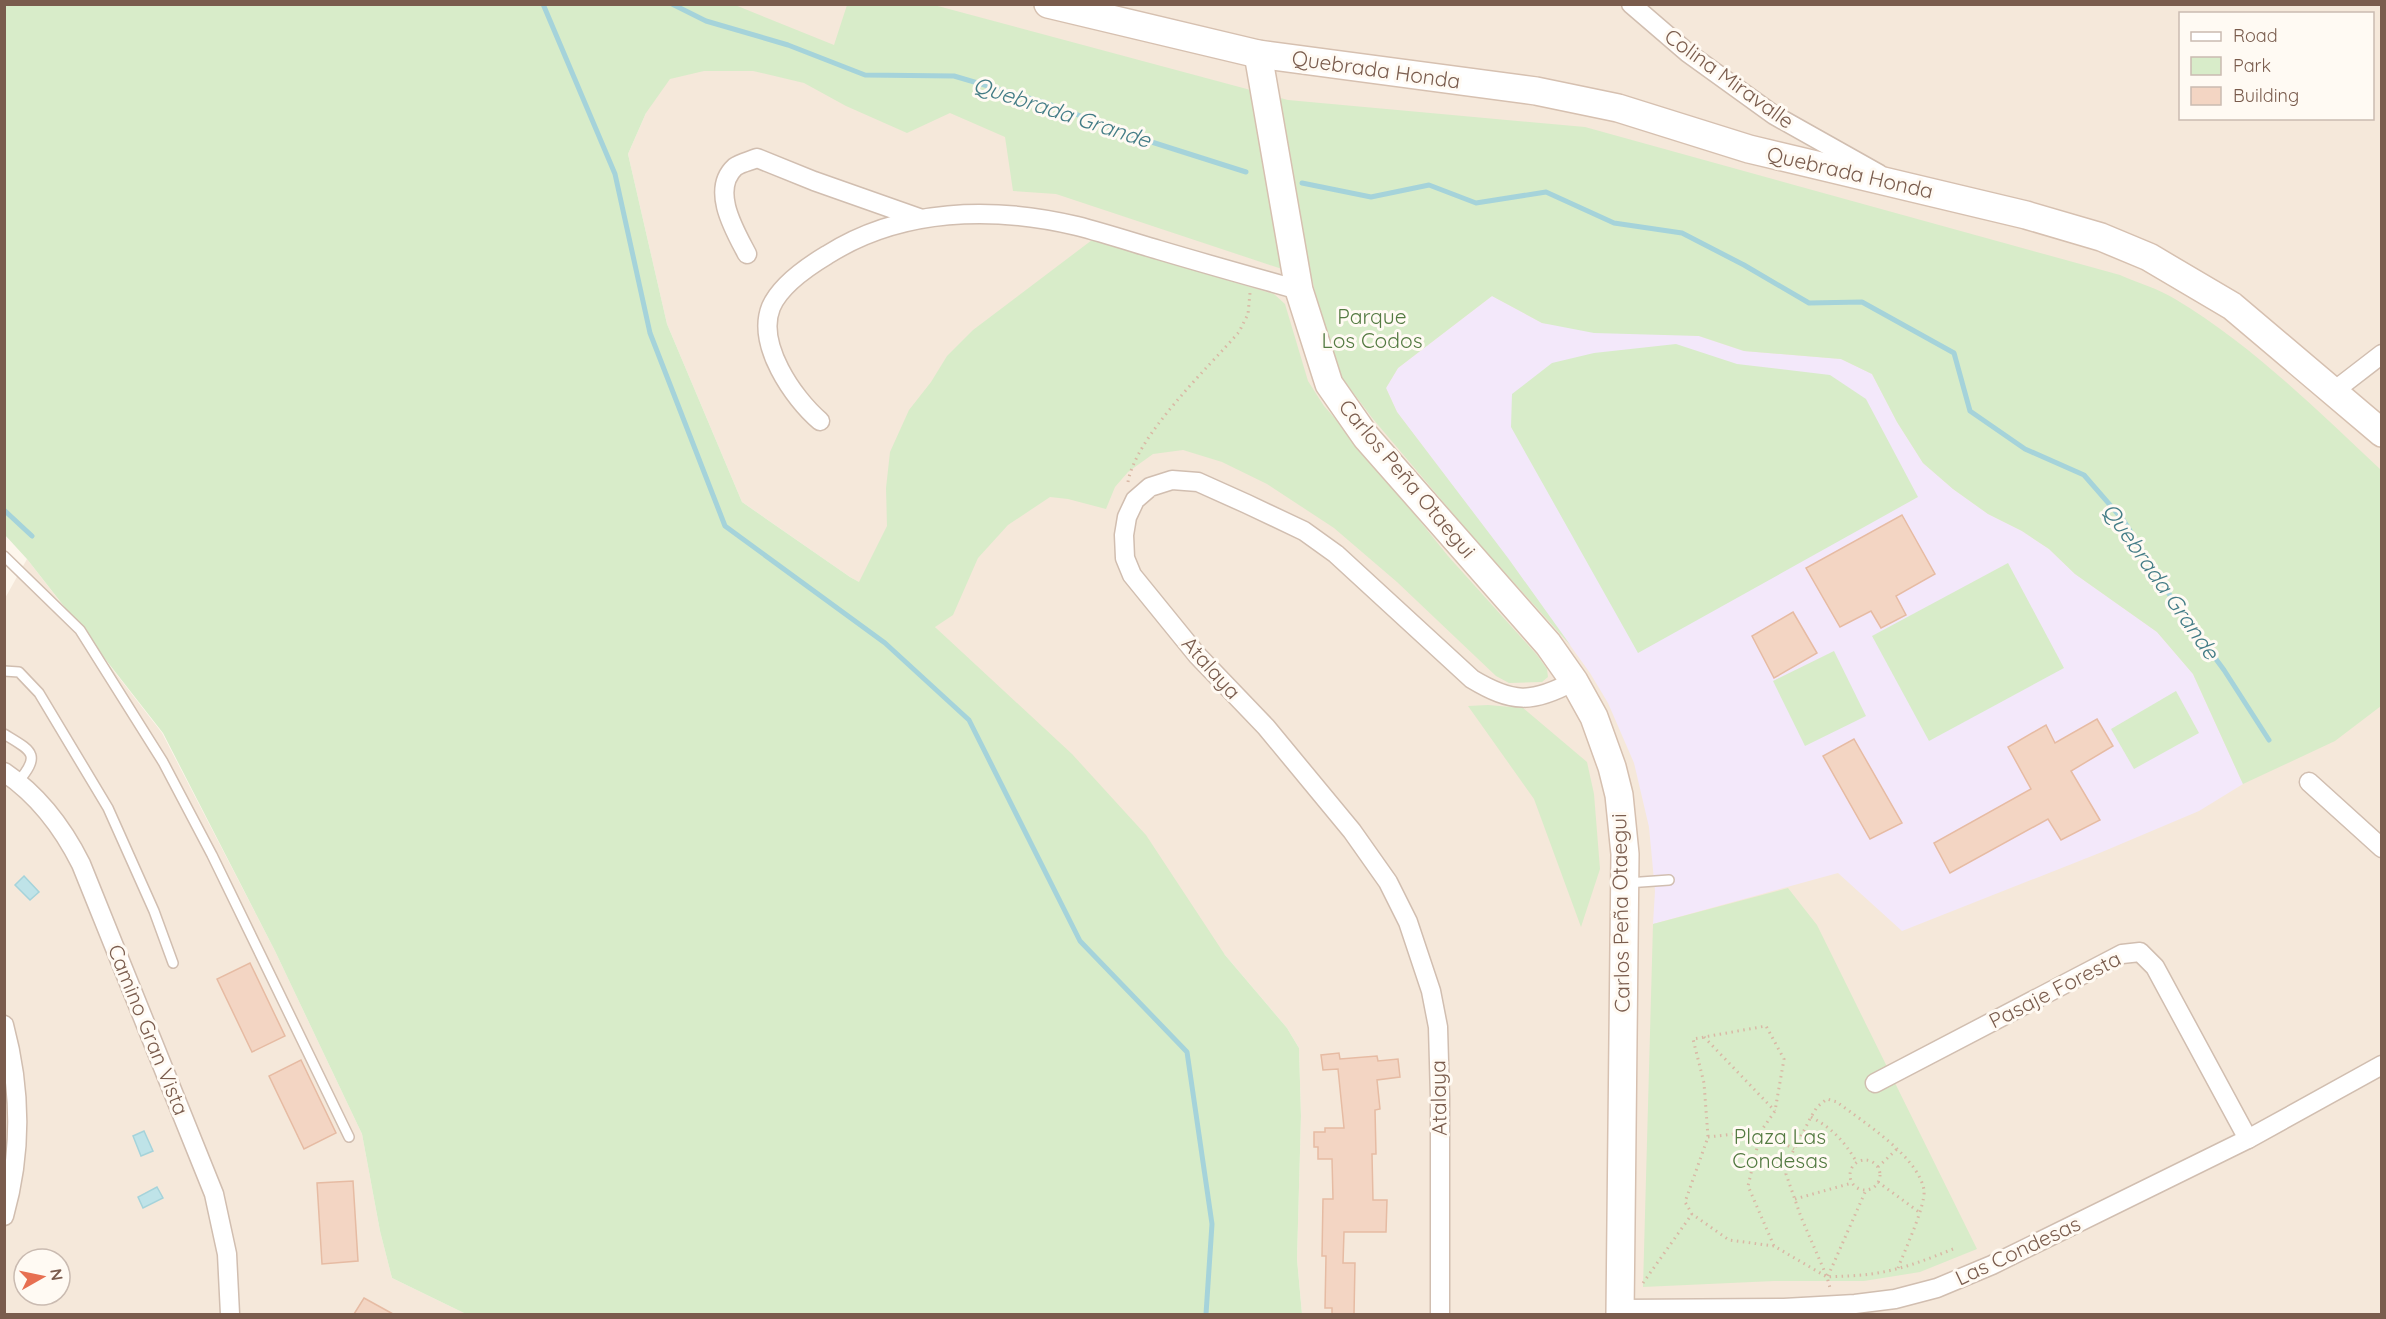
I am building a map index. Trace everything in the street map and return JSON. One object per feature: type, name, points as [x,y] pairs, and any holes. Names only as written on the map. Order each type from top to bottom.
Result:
[{"type":"street","points":[[1048,4],[1258,54]]},
{"type":"street","name":"Colina Miravalle","points":[[1631,4],[1688,53],[1774,116],[1894,183]]},
{"type":"street","name":"Quebrada Honda","points":[[1258,54],[1536,91],[1618,108],[1749,149],[2026,215],[2101,237],[2149,257],[2232,306],[2382,434]]},
{"type":"street","name":"Carlos Peña Otaegui","points":[[1258,54],[1299,290],[1329,384],[1366,436],[1540,635],[1574,681],[1594,717],[1612,767],[1623,824],[1624,883],[1620,1312]]},
{"type":"street","points":[[747,254],[730,223],[725,196],[725,179],[736,166],[757,158],[919,218]]},
{"type":"street","points":[[820,421],[796,396],[774,359],[768,335],[768,314],[776,295],[820,259],[847,242],[880,228],[919,218],[949,215],[1014,215],[1076,226],[1299,290]]},
{"type":"street","points":[[2334,391],[2382,354]]},
{"type":"street","name":"Atalaya","points":[[1440,1314],[1438,1027],[1431,991],[1408,922],[1388,882],[1352,831],[1266,727],[1197,655],[1132,575],[1125,558],[1124,535],[1127,517],[1135,500],[1150,487],[1172,480],[1198,482],[1304,531],[1336,554],[1472,679],[1495,693],[1515,698],[1532,697],[1557,690],[1574,681]]},
{"type":"street","name":"Camino Gran Vista","points":[[11,777],[42,805],[56,822],[81,864],[214,1194],[227,1254],[230,1314]]},
{"type":"street","points":[[2309,782],[2382,848]]},
{"type":"street","name":"Pasaje Foresta","points":[[1875,1083],[2122,954],[2140,952],[2155,967],[2248,1139]]},
{"type":"street","points":[[4,1025],[14,1071],[18,1126],[14,1174],[4,1216]]},
{"type":"street","name":"Las Condesas","points":[[1620,1312],[1835,1305],[1895,1299],[1948,1283],[1992,1265],[2248,1139],[2382,1065]]},
{"type":"lane","points":[[4,556],[80,630],[163,762],[212,855],[349,1137]]},
{"type":"lane","points":[[4,671],[19,672],[39,693],[108,808],[154,912],[173,963]]},
{"type":"lane","points":[[4,734],[26,747],[31,755],[30,768],[11,777]]},
{"type":"lane","points":[[1624,883],[1668,880]]},
{"type":"path","points":[[1127,517],[1125,498],[1129,474],[1146,439],[1239,332],[1248,314],[1252,276]]},
{"type":"path","points":[[1774,1246],[1748,1186],[1761,1131],[1774,1111],[1784,1059],[1766,1026],[1693,1039],[1704,1083],[1708,1137],[1685,1202],[1692,1214],[1729,1240],[1774,1246],[1827,1277],[1870,1275],[1953,1249]]},
{"type":"path","points":[[1704,1037],[1774,1111]]},
{"type":"path","points":[[1835,1305],[1827,1277],[1786,1174],[1788,1161],[1811,1117],[1817,1107],[1827,1099],[1837,1102],[1897,1149],[1916,1172],[1924,1190],[1919,1212],[1898,1268]]},
{"type":"path","points":[[1811,1117],[1826,1125],[1844,1141],[1857,1162]]},
{"type":"path","points":[[1708,1137],[1761,1131],[1794,1149]]},
{"type":"path","points":[[1878,1167],[1897,1149]]},
{"type":"path","points":[[1866,1159],[1878,1167],[1880,1177],[1875,1186],[1866,1190],[1852,1183],[1850,1173],[1857,1162],[1866,1159]]},
{"type":"path","points":[[1878,1182],[1919,1212]]},
{"type":"path","points":[[1795,1199],[1852,1183]]},
{"type":"path","points":[[1827,1277],[1866,1190]]},
{"type":"path","points":[[1620,1312],[1653,1271],[1692,1214]]},
{"type":"shaded area","points":[[571,5],[2381,5],[2381,1314],[1302,1314],[1297,1259],[1301,1116],[1299,1048],[1287,1028],[1225,955],[935,627],[850,577],[742,502],[667,324],[628,154],[646,113]]},
{"type":"shaded area","points":[[1492,296],[1542,323],[1699,336],[1744,351],[1841,359],[1872,374],[1897,422],[1923,463],[1953,489],[1988,514],[2022,531],[2049,549],[2075,574],[2157,632],[2193,674],[2243,784],[2199,811],[1902,931],[1838,873],[1653,924],[1655,891],[1649,827],[1634,763],[1608,703],[1590,673],[1508,559],[1397,412],[1386,388],[1398,368]]},
{"type":"shaded area","points":[[27,559],[162,733],[275,951],[362,1134],[380,1231],[392,1278],[466,1314],[5,1314],[4,600]]},
{"type":"green space","name":"Parque Los Codos","points":[[4,5],[735,5],[834,45],[847,5],[934,5],[1288,100],[1585,127],[2120,275],[2169,295],[2231,337],[2283,379],[2381,470],[2381,706],[2335,741],[2243,784],[2193,674],[2157,632],[2075,574],[2049,549],[2022,531],[1988,514],[1953,489],[1923,463],[1897,422],[1872,374],[1841,359],[1744,351],[1699,336],[1594,333],[1542,323],[1492,296],[1398,368],[1386,388],[1397,412],[1508,558],[1571,646],[1472,536],[1373,419],[1336,370],[1312,279],[1056,194],[1013,191],[1005,137],[950,113],[907,133],[846,106],[804,83],[753,71],[704,71],[670,79],[646,113],[628,154],[667,324],[742,502],[850,577],[859,582],[887,526],[886,488],[890,452],[909,410],[931,382],[947,356],[973,330],[1092,240],[1274,294],[1285,304],[1308,381],[1324,406],[1362,449],[1448,556],[1537,655],[1547,669],[1548,677],[1542,682],[1509,683],[1496,676],[1397,582],[1334,528],[1267,484],[1222,462],[1183,450],[1153,454],[1128,472],[1115,487],[1106,509],[1068,499],[1050,497],[1008,525],[978,558],[953,615],[935,627],[1072,754],[1146,835],[1225,955],[1287,1028],[1299,1048],[1301,1116],[1297,1259],[1302,1314],[466,1314],[392,1278],[380,1231],[362,1134],[275,951],[163,733],[27,559],[5,535]]},
{"type":"green space","points":[[1676,344],[1737,364],[1830,375],[1866,399],[1918,497],[1638,653],[1511,427],[1512,394],[1552,363],[1594,353]]},
{"type":"green space","points":[[2008,563],[2064,668],[1929,741],[1872,636]]},
{"type":"green space","points":[[1834,651],[1866,716],[1805,746],[1773,681]]},
{"type":"green space","points":[[2176,691],[2199,733],[2134,769],[2111,729]]},
{"type":"green space","points":[[1468,706],[1523,708],[1587,762],[1594,794],[1600,869],[1581,927],[1534,799]]},
{"type":"green space","name":"Plaza Las Condesas","points":[[1788,888],[1817,925],[1977,1249],[1920,1272],[1864,1281],[1774,1281],[1643,1287],[1653,924]]},
{"type":"water","points":[[24,876],[39,892],[30,900],[15,885]]},
{"type":"water","points":[[144,1131],[153,1151],[141,1156],[133,1136]]},
{"type":"water","points":[[157,1187],[163,1198],[143,1208],[138,1197]]},
{"type":"building","points":[[1902,515],[1935,574],[1896,596],[1906,615],[1881,628],[1871,611],[1840,627],[1806,568]]},
{"type":"building","points":[[1793,612],[1817,653],[1774,678],[1752,636]]},
{"type":"building","points":[[2097,719],[2113,746],[2071,771],[2100,820],[2061,840],[2048,819],[1950,873],[1934,843],[2031,789],[2008,747],[2046,725],[2055,743]]},
{"type":"building","points":[[1854,739],[1902,823],[1870,839],[1823,756]]},
{"type":"building","points":[[250,963],[285,1036],[252,1052],[217,979]]},
{"type":"building","points":[[1339,1053],[1340,1059],[1377,1056],[1378,1061],[1398,1059],[1400,1077],[1377,1080],[1380,1109],[1375,1110],[1376,1154],[1372,1154],[1373,1200],[1387,1200],[1386,1232],[1344,1232],[1343,1263],[1355,1263],[1354,1314],[1332,1314],[1332,1308],[1325,1308],[1326,1256],[1322,1256],[1323,1199],[1333,1199],[1332,1159],[1318,1159],[1318,1147],[1314,1147],[1314,1132],[1325,1132],[1325,1128],[1344,1128],[1338,1069],[1323,1070],[1321,1055]]},
{"type":"building","points":[[301,1060],[336,1133],[304,1149],[269,1076]]},
{"type":"building","points":[[353,1181],[358,1261],[322,1264],[317,1183]]},
{"type":"building","points":[[364,1298],[393,1314],[354,1314]]},
{"type":"waterway","points":[[543,4],[615,174],[650,333],[725,526],[885,643],[969,720],[1080,941],[1187,1052],[1212,1224],[1206,1314]]},
{"type":"waterway","name":"Quebrada Grande","points":[[672,4],[706,21],[788,45],[865,75],[954,76],[1049,104],[1139,138],[1246,172]]},
{"type":"waterway","name":"Quebrada Grande","points":[[1302,183],[1371,197],[1429,185],[1476,203],[1546,192],[1614,223],[1682,233],[1744,265],[1809,303],[1862,302],[1954,353],[1970,411],[2025,449],[2084,475],[2124,521],[2176,605],[2224,670],[2269,740]]},
{"type":"waterway","points":[[4,510],[32,536]]}]
